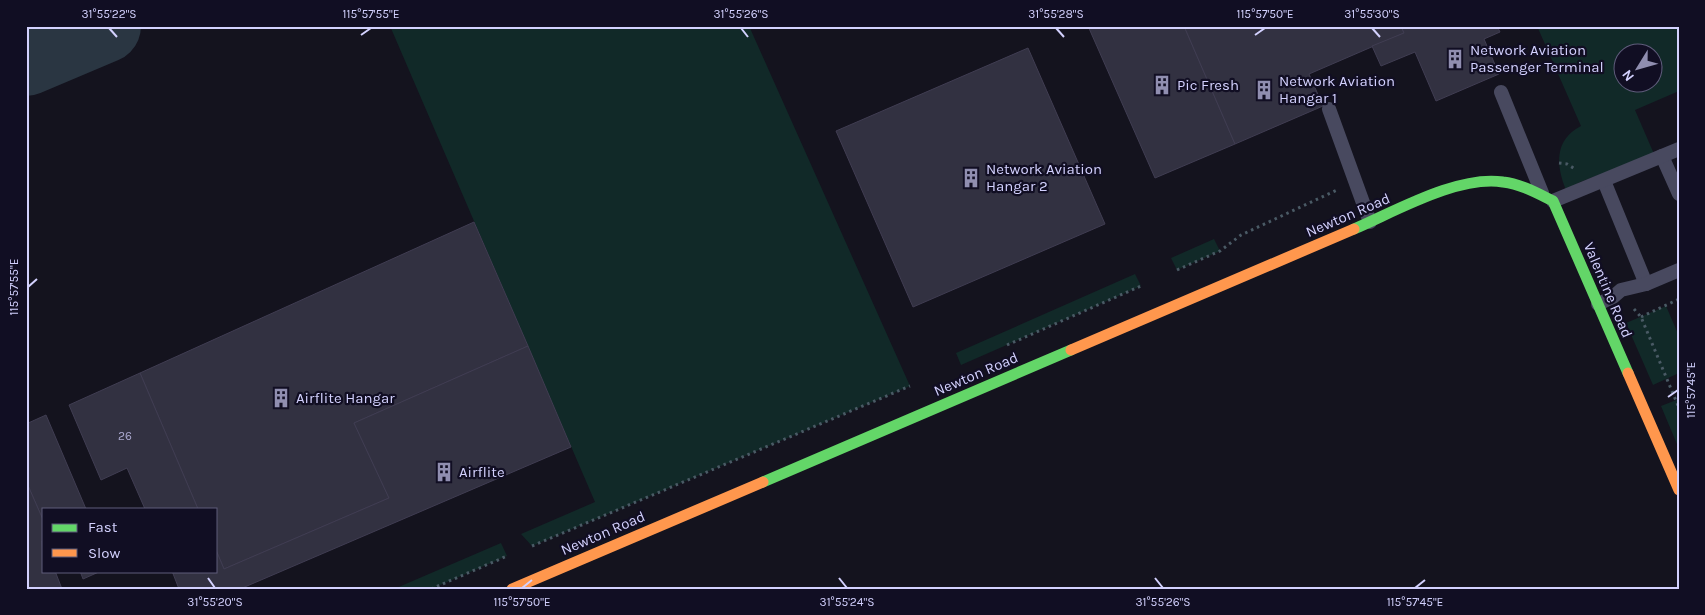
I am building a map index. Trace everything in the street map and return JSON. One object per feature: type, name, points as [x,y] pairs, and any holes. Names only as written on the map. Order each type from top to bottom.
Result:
[{"type":"street","name":"Newton Road","points":[[512,589],[1452,187],[1471,181],[1492,179],[1518,184],[1548,198]]},
{"type":"street","name":"Valentine Road","points":[[1548,198],[1598,304],[1679,490]]},
{"type":"lane","points":[[1500,92],[1548,198],[1604,181],[1679,149]]},
{"type":"lane","points":[[1329,109],[1370,222]]},
{"type":"lane","points":[[1662,156],[1679,194]]},
{"type":"lane","points":[[1604,181],[1646,284]]},
{"type":"lane","points":[[1598,304],[1613,297],[1621,290],[1646,284],[1679,270]]},
{"type":"path","points":[[1177,270],[1220,251],[1241,235],[1355,181]]},
{"type":"path","points":[[1005,345],[1141,286]]},
{"type":"path","points":[[1641,317],[1679,299]]},
{"type":"path","points":[[532,546],[910,386]]},
{"type":"path","points":[[431,589],[507,556]]},
{"type":"green space","points":[[390,26],[749,26],[910,386],[532,546],[521,534],[595,502]]},
{"type":"green space","points":[[1537,26],[1679,26],[1679,91],[1635,110],[1654,154],[1580,182],[1566,190],[1559,162],[1562,146],[1572,132],[1581,126]]},
{"type":"green space","points":[[1214,239],[1220,251],[1177,270],[1171,258]]},
{"type":"green space","points":[[1135,274],[1141,286],[961,365],[956,353]]},
{"type":"green space","points":[[1666,306],[1679,336],[1679,373],[1653,385],[1626,323]]},
{"type":"green space","points":[[1679,399],[1679,449],[1661,406]]},
{"type":"green space","points":[[501,543],[507,556],[431,589],[394,589]]},
{"type":"building","name":"Pic Fresh","points":[[1088,26],[1184,26],[1235,144],[1155,178]]},
{"type":"building","name":"Network Aviation Hangar 1","points":[[1184,26],[1401,26],[1404,33],[1309,74],[1323,106],[1235,144]]},
{"type":"building","name":"Network Aviation Passenger Terminal","points":[[1401,26],[1497,26],[1500,32],[1484,39],[1499,74],[1436,101],[1415,52],[1381,66],[1372,46],[1404,33]]},
{"type":"building","name":"Network Aviation Hangar 2","points":[[1028,48],[1105,224],[913,307],[836,131]]},
{"type":"building","name":"Airflite Hangar","points":[[474,222],[528,346],[354,423],[389,498],[224,569],[218,555],[218,508],[198,508],[140,373]]},
{"type":"building","name":"Airflite","points":[[528,346],[571,447],[240,589],[179,589],[172,572],[218,572],[218,555],[224,569],[389,498],[354,423]]},
{"type":"building","points":[[140,373],[198,508],[145,508],[127,468],[101,480],[69,405]]},
{"type":"building","points":[[46,415],[86,508],[42,508],[42,517],[26,481],[26,424]]},
{"type":"building","points":[[26,481],[42,517],[42,572],[55,572],[62,589],[26,589]]},
{"type":"building","points":[[80,572],[99,572],[83,579]]},
{"type":"taxiway","points":[[26,59],[104,26]]},
{"type":"traffic: fast","points":[[1354,229],[1427,196],[1447,189],[1485,181],[1510,183],[1529,189],[1553,201],[1628,373]]},
{"type":"traffic: fast","points":[[763,482],[1071,350]]},
{"type":"traffic: slow","points":[[1071,350],[1354,229]]},
{"type":"traffic: slow","points":[[1628,373],[1679,490]]},
{"type":"traffic: slow","points":[[512,589],[763,482]]},
{"type":"place","name":"Network Aviation Passenger Terminal","points":[[1455,59]]},
{"type":"place","name":"Pic Fresh","points":[[1162,85]]},
{"type":"place","name":"Network Aviation Hangar 1","points":[[1264,90]]},
{"type":"place","name":"Network Aviation Hangar 2","points":[[971,178]]},
{"type":"place","name":"Airflite Hangar","points":[[281,398]]},
{"type":"place","name":"Airflite","points":[[444,472]]}]
